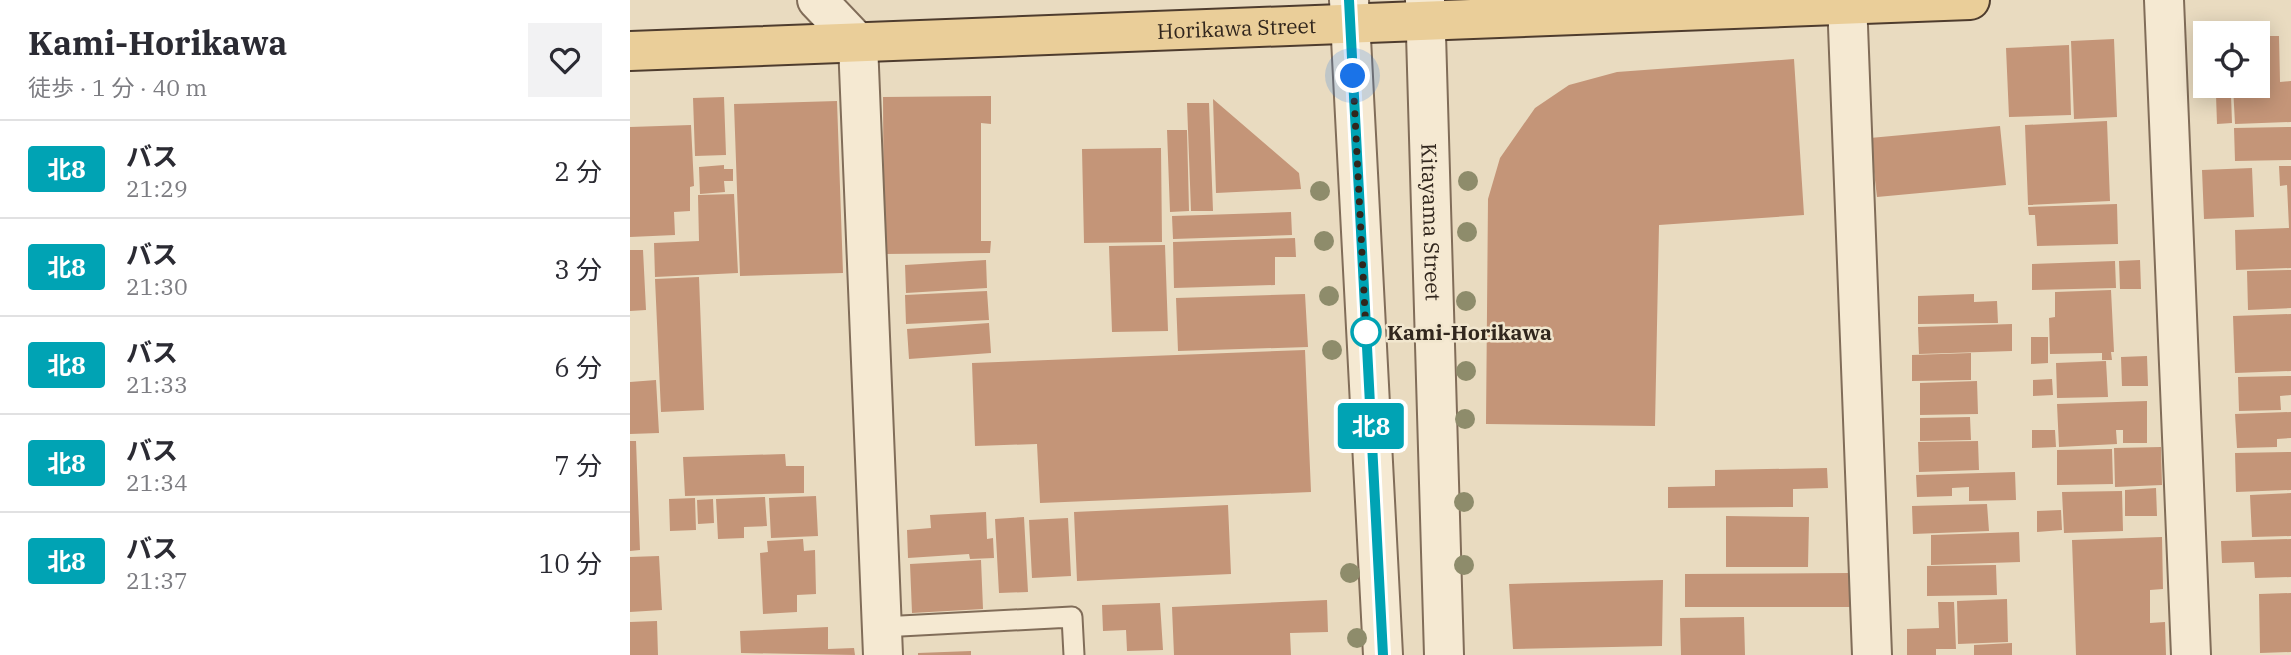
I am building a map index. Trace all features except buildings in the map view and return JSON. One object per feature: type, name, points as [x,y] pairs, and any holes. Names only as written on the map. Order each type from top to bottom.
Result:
[{"type":"main road","name":"Horikawa Street","points":[[630,51],[858,43],[1349,12],[1970,0]]},
{"type":"street","points":[[817,0],[858,43],[883,641]]},
{"type":"street","points":[[2164,0],[2191,655]]},
{"type":"street","points":[[1847,2],[1872,655]]},
{"type":"street","name":"Kitayama Street","points":[[1425,10],[1444,655]]},
{"type":"street","points":[[1349,12],[1383,655]]},
{"type":"lane","points":[[883,641],[1072,617],[1073,655]]},
{"type":"bus line","name":"北8","points":[[1349,0],[1383,655]]},
{"type":"place","name":"Kami-Horikawa","points":[[1366,332]]},
{"type":"route","points":[[1353,76],[1366,332]]}]
